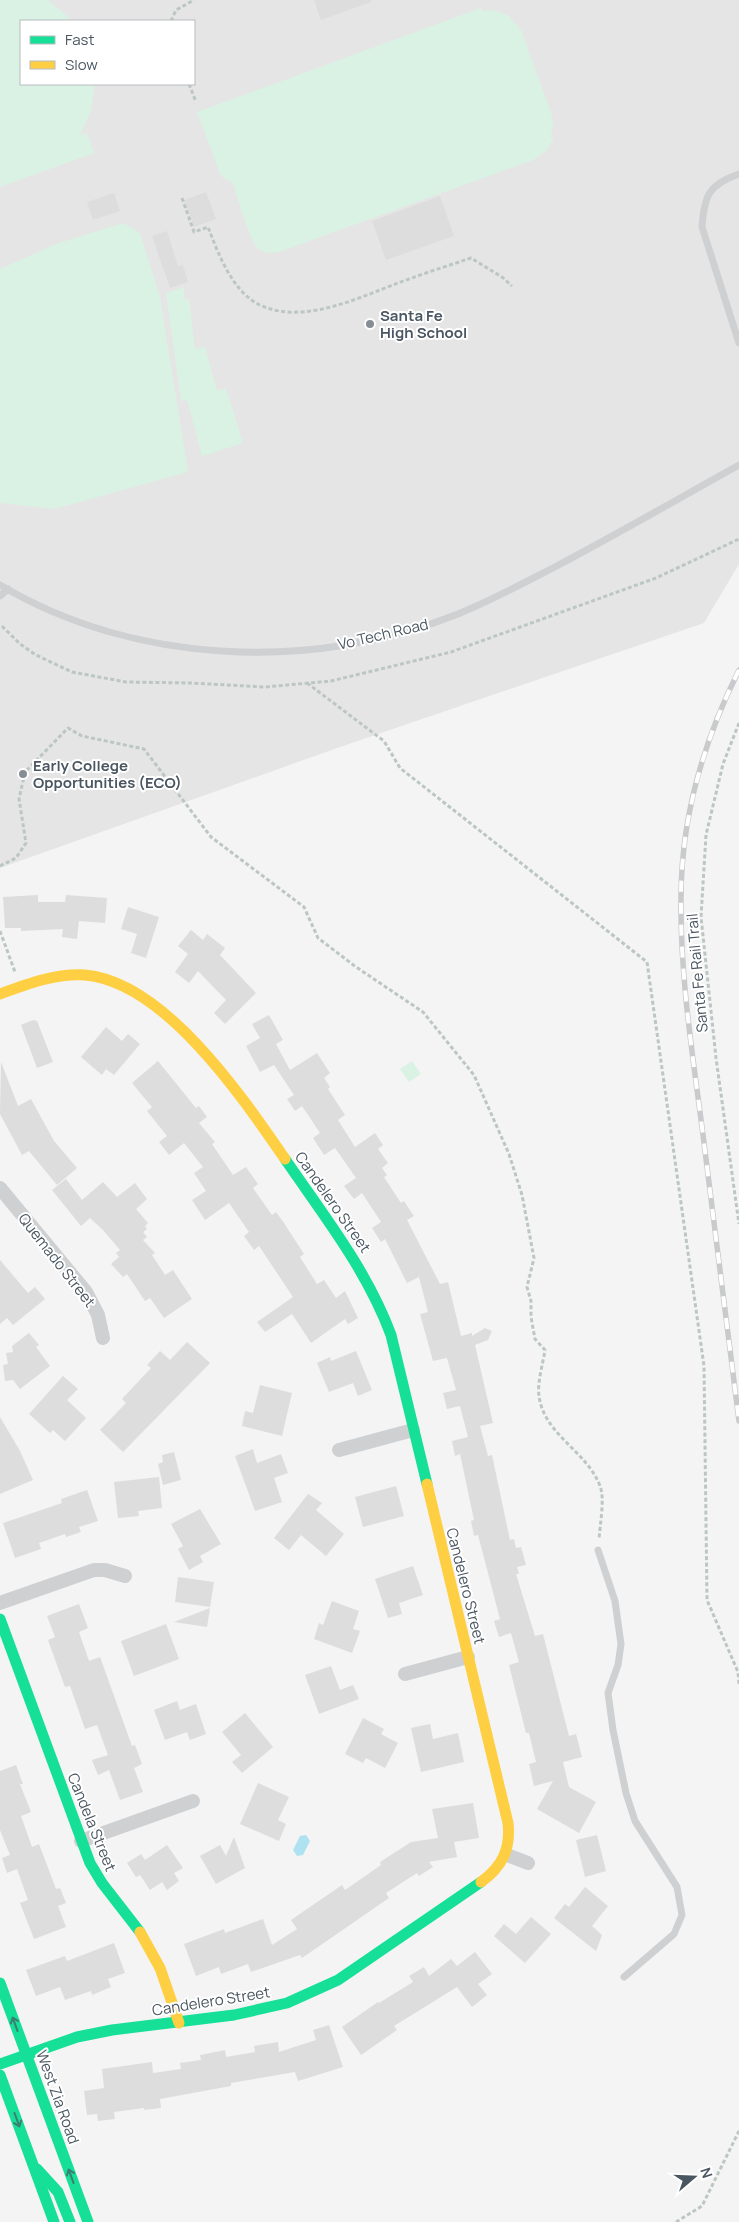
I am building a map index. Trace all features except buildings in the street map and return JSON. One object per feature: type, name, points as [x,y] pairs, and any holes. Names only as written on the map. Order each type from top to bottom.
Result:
[{"type":"street","name":"Candelero Street","points":[[0,994],[40,979],[58,975],[97,976],[115,982],[150,1003],[192,1040],[241,1096],[352,1256],[384,1314],[390,1336],[508,1823],[510,1844],[502,1864],[488,1877],[354,1969],[321,1988],[270,2008],[234,2015],[112,2030],[77,2037],[0,2064]]},
{"type":"street","name":"Quemado Street","points":[[0,1188],[86,1292],[98,1314],[103,1338]]},
{"type":"street","points":[[339,1450],[413,1430]]},
{"type":"street","points":[[0,1603],[94,1570],[105,1570],[126,1576]]},
{"type":"street","name":"Candela Street","points":[[0,1619],[81,1841],[96,1876],[136,1925],[152,1950],[179,2022]]},
{"type":"street","points":[[405,1674],[468,1657]]},
{"type":"street","points":[[81,1841],[193,1801]]},
{"type":"street","points":[[507,1855],[528,1863]]},
{"type":"street","name":"West Zia Road","points":[[0,1983],[88,2222]]},
{"type":"street","points":[[0,2075],[54,2222]]},
{"type":"street","points":[[33,2166],[52,2182],[57,2189],[70,2222]]},
{"type":"lane","points":[[739,174],[721,181],[712,188],[703,212],[702,227],[739,343]]},
{"type":"lane","name":"Vo Tech Road","points":[[0,585],[37,605],[80,622],[172,646],[249,652],[297,651],[348,645],[417,628],[457,614],[498,596],[585,551],[739,465]]},
{"type":"lane","points":[[0,596],[8,589]]},
{"type":"lane","points":[[598,1550],[615,1601],[620,1644],[618,1666],[608,1693],[613,1730],[626,1793],[635,1821],[677,1887],[682,1915],[674,1934],[624,1977]]},
{"type":"path","points":[[171,20],[176,10],[194,0]]},
{"type":"path","points":[[189,85],[196,102]]},
{"type":"path","points":[[182,198],[194,232],[208,227],[216,248],[237,286],[255,302],[275,310],[318,311],[352,302],[400,282],[471,258],[502,277],[512,286]]},
{"type":"path","points":[[307,683],[384,741],[400,768],[647,962],[704,1366],[707,1600],[738,1672],[739,1684]]},
{"type":"path","name":"Santa Fe Rail Trail","points":[[739,723],[723,764],[706,835],[701,917],[716,1058],[739,1224]]},
{"type":"path","points":[[0,866],[16,858],[26,843],[19,799],[25,772],[68,728],[82,736],[144,749],[211,837],[304,907],[318,938],[356,967],[423,1012],[474,1075],[509,1154],[522,1195],[534,1258],[527,1287],[531,1301],[531,1316],[535,1339],[545,1350],[539,1394],[542,1411],[562,1439],[591,1467],[601,1488],[598,1550]]},
{"type":"path","points":[[0,931],[21,986]]},
{"type":"path","points":[[676,2222],[702,2206],[739,2131]]},
{"type":"shaded area","name":"Santa Fe High School","points":[[0,0],[739,0],[739,564],[704,623],[343,746],[0,868]]},
{"type":"green space","points":[[0,0],[48,0],[72,20],[20,20],[20,85],[95,85],[91,111],[80,135],[87,133],[94,153],[0,187]]},
{"type":"green space","points":[[481,8],[482,11],[493,10],[509,16],[521,30],[551,113],[553,124],[551,137],[554,138],[546,151],[533,160],[279,252],[262,251],[257,247],[247,226],[233,183],[221,176],[197,112]]},
{"type":"green space","points":[[123,223],[140,233],[160,297],[188,472],[54,509],[0,503],[0,269],[56,244]]},
{"type":"green space","points":[[184,287],[184,299],[189,299],[195,349],[205,347],[217,391],[226,388],[243,443],[202,456],[187,400],[181,401],[166,293]]},
{"type":"green space","points":[[412,1061],[421,1074],[409,1082],[400,1069]]},
{"type":"water","points":[[306,1835],[310,1841],[303,1855],[297,1856],[293,1850],[300,1836]]},
{"type":"railway","points":[[739,670],[715,724],[697,781],[685,839],[681,898],[681,928],[688,1017],[739,1421]]},
{"type":"traffic: fast","points":[[285,1159],[344,1244],[381,1311],[391,1335],[427,1484]]},
{"type":"traffic: fast","points":[[0,1619],[90,1863],[102,1883],[140,1932]]},
{"type":"traffic: fast","points":[[0,2064],[77,2037],[112,2030],[234,2015],[287,2003],[338,1980],[481,1882]]},
{"type":"traffic: fast","points":[[0,1983],[88,2222]]},
{"type":"traffic: fast","points":[[0,2075],[54,2222]]},
{"type":"traffic: fast","points":[[37,2169],[58,2192],[70,2222]]},
{"type":"traffic: slow","points":[[0,994],[52,977],[85,975],[115,982],[144,998],[172,1020],[199,1047],[224,1076],[285,1159]]},
{"type":"traffic: slow","points":[[427,1484],[508,1823],[508,1841],[504,1857],[500,1864],[481,1882]]},
{"type":"traffic: slow","points":[[140,1932],[160,1968],[179,2023]]},
{"type":"place","name":"Santa Fe High School","points":[[370,324]]},
{"type":"place","name":"Early College Opportunities (ECO)","points":[[23,774]]}]
